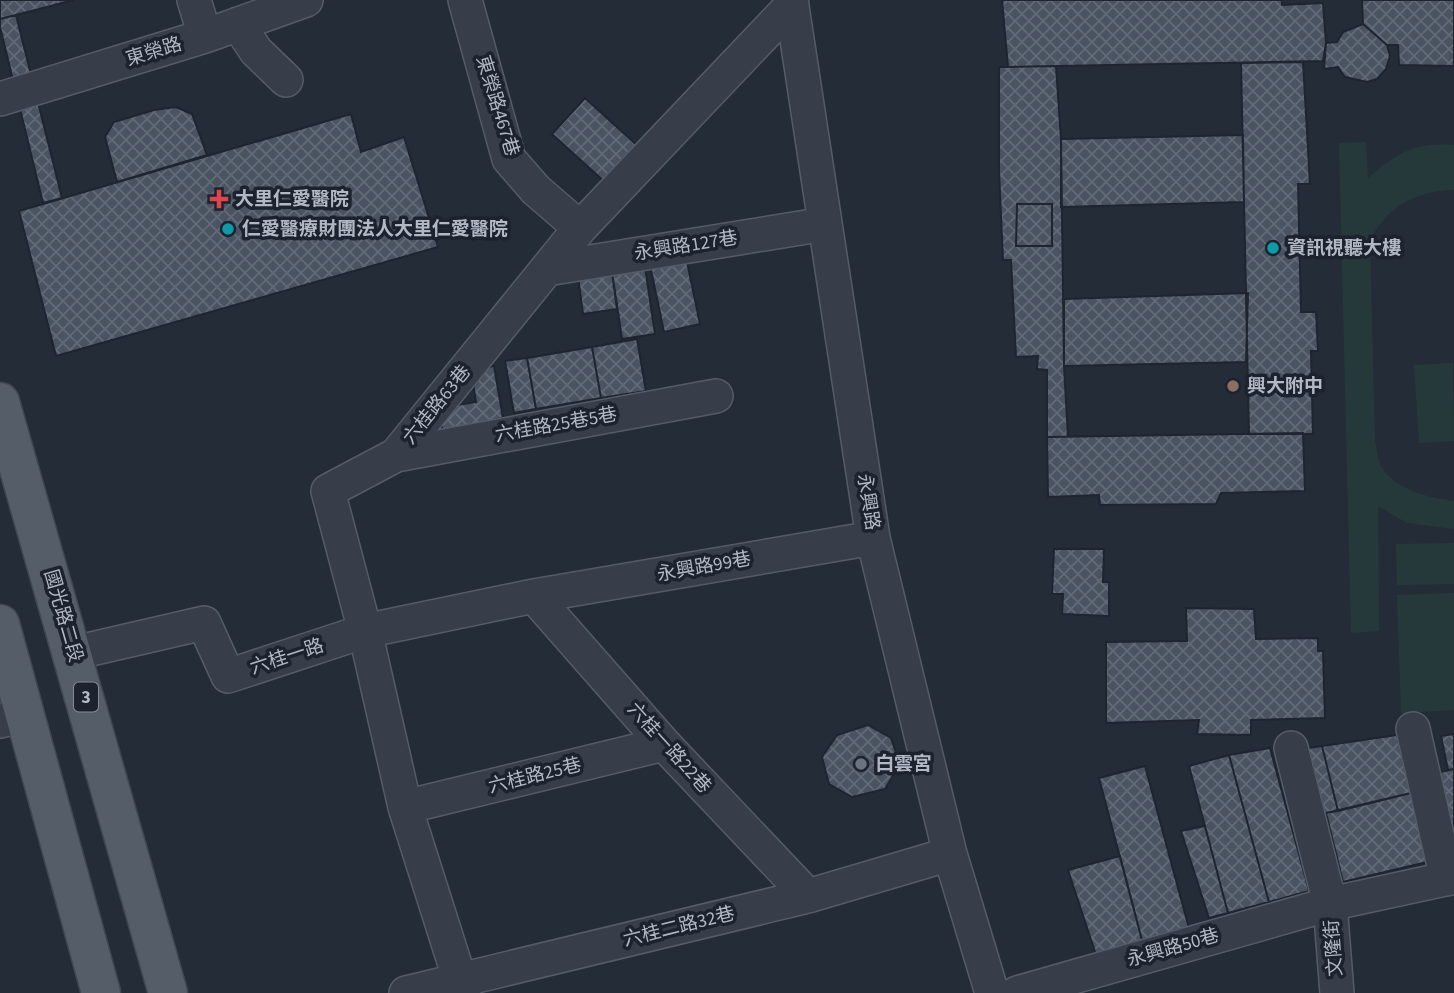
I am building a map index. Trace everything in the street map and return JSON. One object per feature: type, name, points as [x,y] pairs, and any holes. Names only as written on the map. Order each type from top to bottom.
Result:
[{"type":"main road","name":"國光路二段","points":[[0,402],[74,653],[168,993]]},
{"type":"main road","points":[[0,624],[13,718],[101,993]]},
{"type":"street","points":[[194,0],[205,36]]},
{"type":"street","name":"東榮路","points":[[0,99],[205,36],[306,0]]},
{"type":"street","name":"東榮路467巷","points":[[465,0],[509,159],[536,190],[580,228]]},
{"type":"street","name":"六桂路63巷","points":[[462,986],[405,807],[365,631],[328,491],[396,455],[580,228],[791,3]]},
{"type":"street","name":"永興路","points":[[791,3],[873,538],[950,853],[992,993]]},
{"type":"street","points":[[238,24],[256,51],[286,80]]},
{"type":"street","name":"永興路127巷","points":[[547,269],[825,224]]},
{"type":"street","name":"六桂路25巷5巷","points":[[396,455],[716,396]]},
{"type":"street","name":"永興路99巷","points":[[534,596],[873,538]]},
{"type":"street","name":"六桂一路","points":[[74,653],[204,623],[228,676],[365,631],[534,596]]},
{"type":"street","name":"六桂一路22巷","points":[[534,596],[664,744],[808,895]]},
{"type":"street","points":[[1413,729],[1450,878]]},
{"type":"street","name":"六桂路25巷","points":[[405,807],[664,744]]},
{"type":"street","name":"文隆街","points":[[1291,748],[1331,904],[1337,993]]},
{"type":"street","name":"六桂二路32巷","points":[[406,993],[462,986],[808,895],[950,853]]},
{"type":"street","name":"永興路50巷","points":[[1017,993],[1331,904],[1450,878]]},
{"type":"shaded area","points":[[1366,142],[1368,178],[1407,151],[1427,145],[1454,145],[1454,190],[1428,193],[1404,203],[1385,218],[1370,241],[1375,441],[1380,462],[1388,476],[1405,487],[1424,495],[1454,501],[1454,529],[1407,523],[1378,506],[1379,631],[1351,633],[1339,143]]},
{"type":"shaded area","points":[[1453,363],[1454,441],[1419,443],[1414,365]]},
{"type":"shaded area","points":[[1454,543],[1454,584],[1397,585],[1396,544]]},
{"type":"shaded area","points":[[1454,593],[1454,710],[1401,713],[1397,595]]},
{"type":"building","points":[[0,0],[74,0],[0,19]]},
{"type":"building","points":[[1002,0],[1282,0],[1282,5],[1323,3],[1326,43],[1323,61],[1008,67]]},
{"type":"building","points":[[1362,0],[1454,0],[1454,66],[1399,65],[1398,45],[1387,45],[1363,24]]},
{"type":"building","points":[[16,15],[62,198],[43,203],[0,27],[0,19]]},
{"type":"building","points":[[1363,24],[1387,45],[1390,56],[1386,69],[1377,79],[1367,82],[1345,77],[1338,67],[1324,69],[1326,43],[1337,42],[1343,32]]},
{"type":"building","name":"資訊視聽大樓","points":[[1303,62],[1310,184],[1298,184],[1301,312],[1316,312],[1318,351],[1311,351],[1313,434],[1249,434],[1241,63]]},
{"type":"building","points":[[1056,66],[1061,139],[1064,366],[1068,437],[1047,437],[1047,370],[1037,369],[1038,356],[1016,357],[1011,260],[1003,260],[999,172],[999,67]]},
{"type":"building","points":[[585,98],[641,149],[608,185],[552,134]]},
{"type":"building","points":[[176,107],[192,114],[207,155],[117,182],[105,137],[114,122],[154,110]]},
{"type":"building","name":"仁愛醫療財團法人大里仁愛醫院","points":[[351,114],[361,152],[404,137],[438,247],[56,356],[19,211]]},
{"type":"building","points":[[1243,135],[1244,202],[1061,207],[1061,139]]},
{"type":"building","points":[[1017,204],[1052,204],[1052,246],[1016,246]]},
{"type":"building","points":[[686,257],[700,324],[664,332],[650,265]]},
{"type":"building","points":[[645,267],[655,334],[622,339],[612,272]]},
{"type":"building","points":[[612,272],[617,309],[583,314],[578,277]]},
{"type":"building","points":[[1248,293],[1246,362],[1064,366],[1064,299]]},
{"type":"building","points":[[637,339],[646,391],[601,398],[592,347]]},
{"type":"building","points":[[592,347],[601,398],[536,409],[527,358]]},
{"type":"building","points":[[527,358],[536,409],[514,413],[505,361]]},
{"type":"building","points":[[494,366],[503,418],[489,421],[490,428],[443,435],[439,408],[476,402],[471,371]]},
{"type":"building","points":[[1303,433],[1305,491],[1221,493],[1216,504],[1100,505],[1099,495],[1048,497],[1047,437]]},
{"type":"building","points":[[1054,549],[1104,549],[1103,582],[1109,582],[1109,616],[1062,614],[1063,594],[1052,594]]},
{"type":"building","points":[[1186,608],[1254,609],[1256,639],[1318,638],[1318,651],[1323,651],[1325,718],[1251,720],[1251,735],[1197,734],[1199,720],[1106,723],[1106,642],[1187,641]]},
{"type":"building","points":[[868,725],[891,738],[900,764],[885,789],[852,797],[829,784],[822,757],[837,735]]},
{"type":"building","points":[[1454,734],[1454,769],[1448,770],[1441,736]]},
{"type":"building","points":[[1397,735],[1411,793],[1338,811],[1322,746]]},
{"type":"building","points":[[1322,746],[1338,811],[1326,813],[1343,882],[1328,887],[1293,750]]},
{"type":"building","points":[[1270,748],[1309,891],[1269,902],[1229,755]]},
{"type":"building","points":[[1229,755],[1269,902],[1228,913],[1189,766]]},
{"type":"building","points":[[1145,766],[1190,932],[1143,944],[1099,778]]},
{"type":"building","points":[[1454,769],[1454,855],[1423,776]]},
{"type":"building","points":[[1411,793],[1427,862],[1343,882],[1326,813]]},
{"type":"building","points":[[1205,826],[1228,913],[1209,918],[1181,831]]},
{"type":"building","points":[[1120,856],[1143,944],[1097,958],[1068,870]]},
{"type":"place","name":"大里仁愛醫院","points":[[219,199]]},
{"type":"place","name":"仁愛醫療財團法人大里仁愛醫院","points":[[228,229]]},
{"type":"place","name":"資訊視聽大樓","points":[[1273,248]]},
{"type":"place","name":"興大附中","points":[[1233,386]]},
{"type":"place","name":"白雲宮","points":[[861,764]]}]
